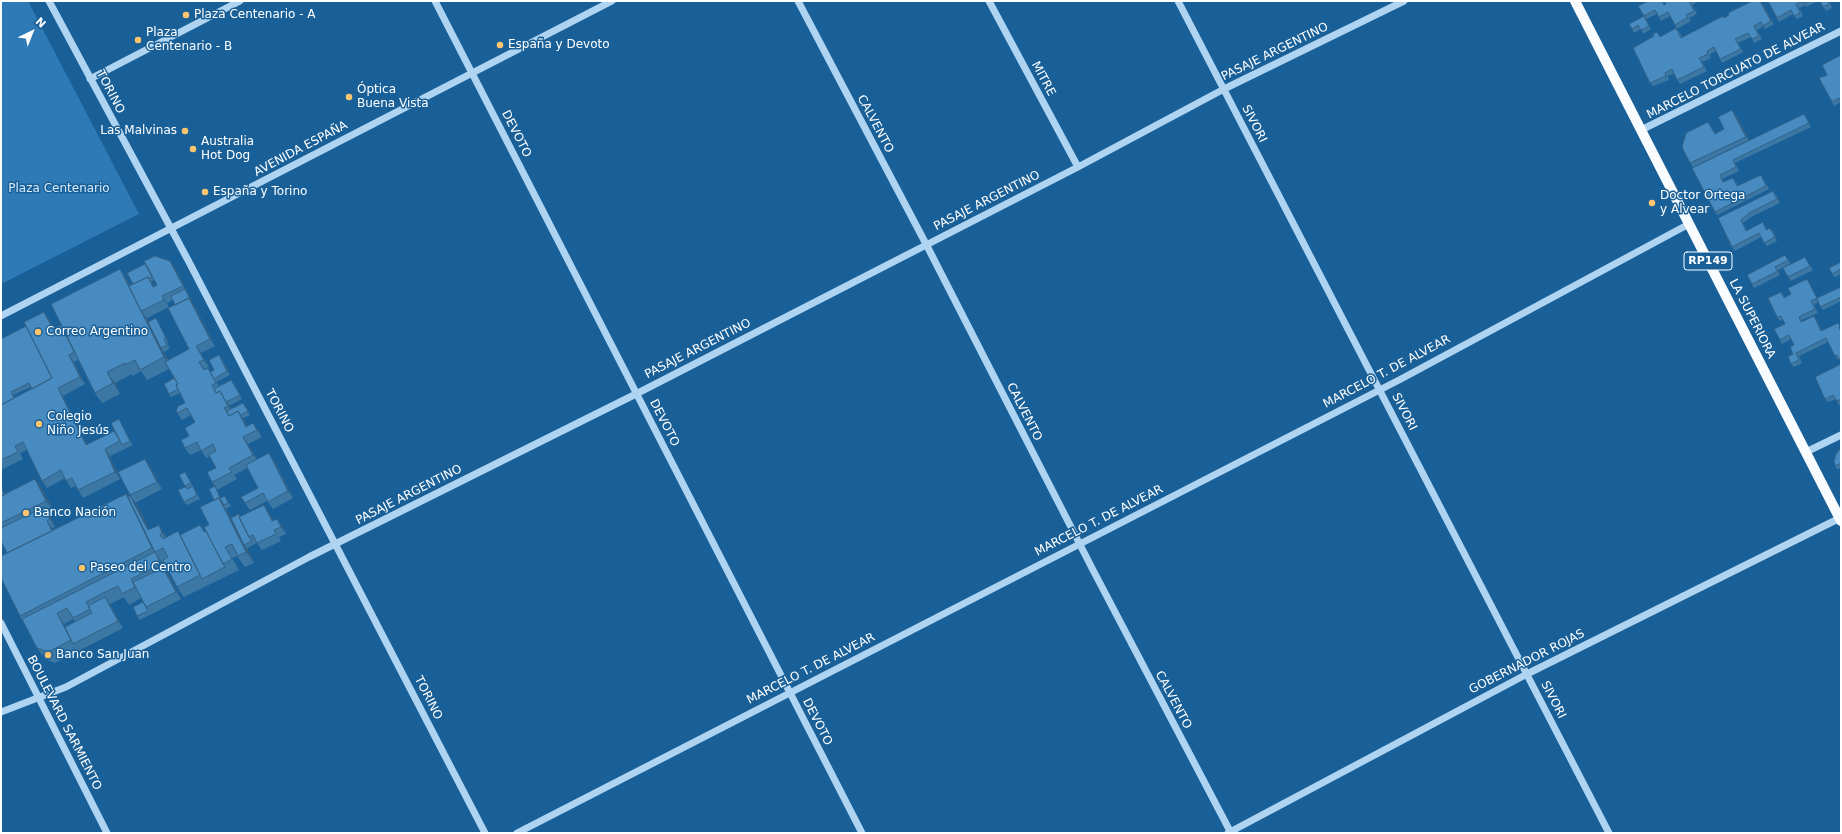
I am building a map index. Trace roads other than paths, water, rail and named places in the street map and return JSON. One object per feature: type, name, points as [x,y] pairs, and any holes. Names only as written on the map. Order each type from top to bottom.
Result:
[{"type":"main road","name":"LA SUPERIORA","points":[[1575,1],[1840,520]]},
{"type":"street","name":"TORINO","points":[[49,1],[171,229],[336,544],[484,833]]},
{"type":"street","points":[[90,79],[240,1]]},
{"type":"street","name":"DEVOTO","points":[[435,1],[862,833]]},
{"type":"street","name":"AVENIDA ESPAÑA","points":[[1,316],[471,72],[612,1]]},
{"type":"street","name":"CALVENTO","points":[[798,1],[926,244],[1079,544],[1230,833]]},
{"type":"street","name":"MITRE","points":[[989,1],[1078,167]]},
{"type":"street","name":"SIVORI","points":[[1178,1],[1610,833]]},
{"type":"street","name":"PASAJE ARGENTINO","points":[[1,712],[66,687],[336,544],[636,394],[1078,167],[1224,89],[1404,1]]},
{"type":"street","name":"MARCELO TORCUATO DE ALVEAR","points":[[1641,130],[1841,31]]},
{"type":"street","name":"MARCELO T. DE ALVEAR","points":[[517,833],[1380,389],[1689,224]]},
{"type":"street","points":[[1806,452],[1841,434]]},
{"type":"street","name":"GOBERNADOR ROJAS","points":[[1230,833],[1527,674],[1840,520]]},
{"type":"street","name":"BOULEVARD SARMIENTO","points":[[1,623],[107,833]]},
{"type":"place","name":"Plaza Centenario - A","points":[[186,15]]},
{"type":"place","name":"Plaza Centenario - B","points":[[138,40]]},
{"type":"place","name":"España y Devoto","points":[[500,45]]},
{"type":"place","name":"Óptica Buena Vista","points":[[349,97]]},
{"type":"place","name":"Las Malvinas","points":[[185,131]]},
{"type":"place","name":"Australia Hot Dog","points":[[193,149]]},
{"type":"place","name":"España y Torino","points":[[205,192]]},
{"type":"place","name":"Doctor Ortega y Alvear","points":[[1652,203]]},
{"type":"place","name":"Correo Argentino","points":[[38,332]]},
{"type":"place","name":"Colegio Niño Jesús","points":[[39,424]]},
{"type":"place","name":"Banco Nación","points":[[26,513]]},
{"type":"place","name":"Paseo del Centro","points":[[82,568]]},
{"type":"place","name":"Banco San Juan","points":[[48,655]]},
{"type":"park label","name":"Plaza Centenario","points":[[59,189]]}]
